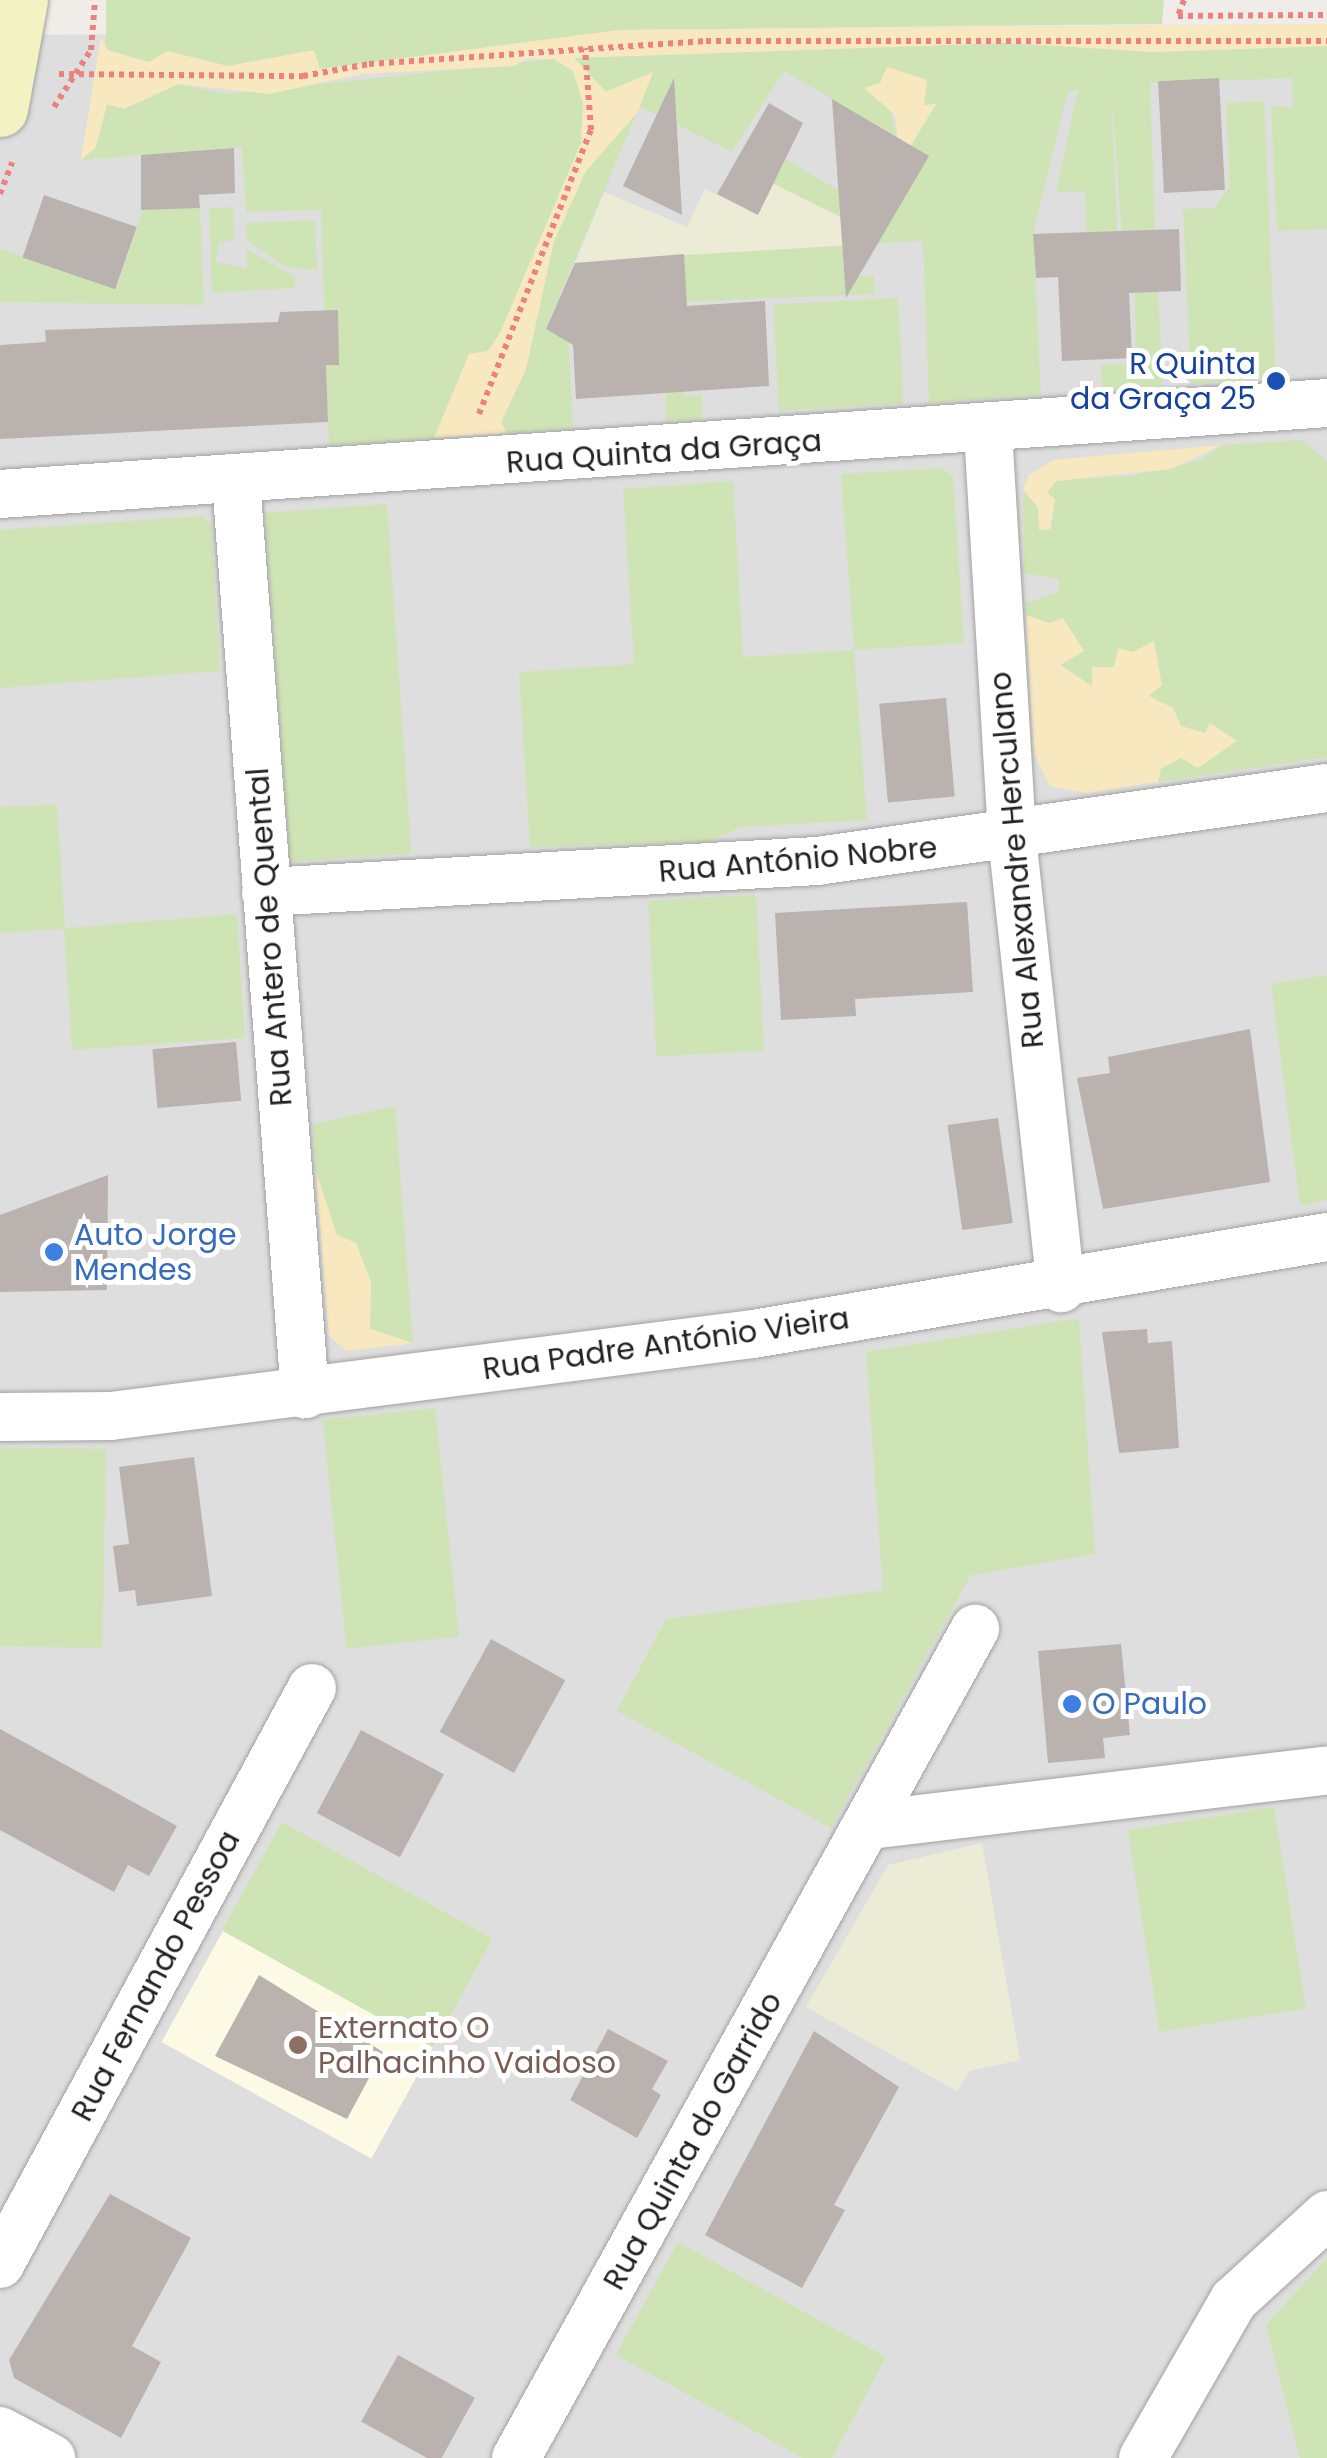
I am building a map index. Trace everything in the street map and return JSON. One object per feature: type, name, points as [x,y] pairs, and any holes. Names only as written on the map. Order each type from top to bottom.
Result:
[{"type":"main road","points":[[4,93],[20,0]]},
{"type":"street","name":"Rua Quinta da Graça","points":[[0,494],[988,431],[1327,404]]},
{"type":"street","name":"Rua Alexandre Herculano","points":[[988,431],[1012,836],[1061,1288]]},
{"type":"street","name":"Rua Antero de Quental","points":[[236,480],[305,1394]]},
{"type":"street","name":"Rua António Nobre","points":[[266,892],[676,872],[1012,836],[1327,788]]},
{"type":"street","name":"Rua Padre António Vieira","points":[[0,1417],[111,1416],[305,1394],[1061,1288],[1327,1237]]},
{"type":"street","name":"Rua Quinta do Garrido","points":[[516,2458],[975,1629]]},
{"type":"street","name":"Rua Fernando Pessoa","points":[[0,2264],[312,1688]]},
{"type":"street","points":[[869,1825],[1327,1770]]},
{"type":"street","points":[[1143,2458],[1234,2300],[1327,2215]]},
{"type":"street","points":[[0,2431],[51,2458]]},
{"type":"path","points":[[1184,0],[1178,16],[1327,15]]},
{"type":"path","points":[[4,93],[303,76],[585,48],[916,38],[1327,41]]},
{"type":"path","points":[[475,464],[482,402],[590,130],[585,48]]},
{"type":"shaded area","points":[[0,0],[16,35],[1327,24],[1327,2458],[0,2458]]},
{"type":"shaded area","name":"Externato O Palhacinho Vaidoso","points":[[223,1931],[433,2047],[371,2158],[161,2042]]},
{"type":"green space","points":[[106,0],[1164,0],[1162,24],[619,30],[319,69],[314,50],[227,67],[149,62],[106,50]]},
{"type":"green space","points":[[1006,43],[1152,52],[1327,46],[1327,229],[1277,231],[1271,106],[1293,107],[1292,78],[1150,83],[1155,230],[1122,232],[1111,89],[1118,247],[1087,248],[1085,191],[1056,192],[1078,90],[1068,90],[1033,235],[1041,395],[929,403],[923,241],[864,244],[863,228],[734,164],[749,138],[859,202],[902,161],[935,104],[923,106],[880,83],[866,89],[888,102],[897,137],[784,71],[732,152],[639,106],[652,73],[606,92],[572,58]]},
{"type":"green space","points":[[554,59],[573,71],[583,103],[581,143],[500,333],[488,351],[469,354],[434,438],[329,445],[321,210],[246,212],[242,147],[81,160],[96,147],[107,103],[124,109],[178,84],[228,94]]},
{"type":"green space","points":[[1264,101],[1276,378],[1191,384],[1183,209],[1214,208],[1230,187],[1226,103]]},
{"type":"green space","points":[[637,113],[546,328],[568,332],[573,428],[507,433],[501,423],[526,369],[554,241],[586,171]]},
{"type":"green space","points":[[774,183],[863,228],[864,244],[575,263],[604,192],[687,227],[705,189],[758,214]]},
{"type":"green space","points":[[233,207],[234,240],[219,243],[216,262],[247,269],[247,249],[295,277],[295,288],[212,293],[209,208]]},
{"type":"green space","points":[[200,208],[204,305],[0,302],[0,249],[116,289],[143,210]]},
{"type":"green space","points":[[315,220],[317,270],[286,267],[247,240],[246,223]]},
{"type":"green space","points":[[842,246],[845,277],[874,276],[875,294],[679,302],[684,396],[702,395],[702,419],[667,421],[660,293],[686,291],[684,255]]},
{"type":"green space","points":[[1157,270],[1163,386],[1102,391],[1101,365],[1137,363],[1134,287]]},
{"type":"green space","points":[[898,298],[904,404],[779,410],[773,305]]},
{"type":"green space","points":[[1302,440],[1327,461],[1327,757],[1158,782],[1161,768],[1181,758],[1198,768],[1236,741],[1210,723],[1205,733],[1181,726],[1173,708],[1148,696],[1162,685],[1153,663],[1115,667],[1093,687],[1060,664],[1083,651],[1026,615],[1026,603],[1059,592],[1059,579],[1024,573],[1023,490],[1038,507],[1039,529],[1051,529],[1055,499],[1047,493],[1056,480],[1130,476],[1202,460],[1222,445]]},
{"type":"green space","points":[[941,468],[953,476],[964,643],[854,650],[841,474]]},
{"type":"green space","points":[[733,481],[743,657],[854,650],[867,820],[741,827],[708,842],[530,847],[519,672],[634,664],[623,489]]},
{"type":"green space","points":[[387,504],[411,853],[290,862],[265,513]]},
{"type":"green space","points":[[201,516],[211,524],[220,671],[0,688],[0,530]]},
{"type":"green space","points":[[57,804],[65,928],[237,914],[245,1038],[72,1050],[64,929],[0,933],[0,807]]},
{"type":"green space","points":[[756,895],[764,1051],[656,1056],[648,901]]},
{"type":"green space","points":[[1327,975],[1327,1200],[1300,1206],[1271,984]]},
{"type":"green space","points":[[395,1106],[413,1343],[370,1329],[371,1282],[337,1236],[316,1172],[313,1124]]},
{"type":"green space","points":[[1079,1318],[1095,1554],[971,1575],[831,1828],[617,1711],[666,1619],[883,1590],[866,1352]]},
{"type":"green space","points":[[435,1408],[459,1637],[347,1649],[323,1420]]},
{"type":"green space","points":[[0,1447],[106,1449],[103,1648],[0,1646]]},
{"type":"green space","points":[[1274,1807],[1306,2008],[1160,2032],[1128,1830]]},
{"type":"green space","points":[[282,1822],[493,1939],[433,2047],[222,1930]]},
{"type":"green space","points":[[982,1843],[1020,2060],[969,2071],[957,2091],[806,2007],[888,1865]]},
{"type":"green space","points":[[678,2242],[886,2357],[832,2458],[803,2458],[616,2355]]},
{"type":"green space","points":[[1327,2258],[1327,2458],[1300,2458],[1266,2325]]},
{"type":"sand","points":[[1327,24],[1327,46],[1152,52],[1006,43],[574,58],[606,92],[653,72],[637,113],[586,171],[554,241],[526,369],[501,422],[507,433],[434,438],[469,354],[488,351],[500,333],[581,143],[583,103],[573,71],[554,59],[525,59],[514,66],[363,74],[269,94],[178,84],[124,109],[107,104],[96,147],[81,160],[101,36],[107,50],[149,62],[167,51],[228,66],[314,50],[320,69],[619,30]]},
{"type":"sand","points":[[887,67],[927,80],[924,105],[936,104],[901,162],[887,154],[897,137],[895,115],[864,88],[880,83]]},
{"type":"sand","points":[[1222,445],[1171,469],[1056,481],[1047,493],[1055,499],[1050,529],[1039,530],[1038,507],[1023,490],[1029,475],[1053,460]]},
{"type":"sand","points":[[1026,615],[1049,623],[1063,618],[1084,651],[1060,665],[1092,686],[1092,667],[1114,667],[1118,648],[1133,652],[1154,641],[1162,685],[1149,696],[1173,708],[1181,726],[1205,733],[1210,723],[1237,741],[1198,768],[1181,758],[1161,768],[1158,782],[1086,793],[1050,786],[1034,754]]},
{"type":"sand","points":[[316,1172],[337,1235],[356,1243],[371,1282],[370,1329],[413,1343],[347,1351],[329,1336]]},
{"type":"building","points":[[674,78],[682,215],[623,186]]},
{"type":"building","points":[[1219,78],[1225,190],[1164,193],[1158,81]]},
{"type":"building","points":[[832,99],[929,156],[846,298]]},
{"type":"building","points":[[769,103],[803,123],[758,215],[717,194]]},
{"type":"building","points":[[234,148],[235,193],[199,195],[200,208],[141,210],[141,155]]},
{"type":"building","points":[[44,195],[137,227],[115,289],[23,257]]},
{"type":"building","points":[[1179,229],[1181,291],[1129,293],[1132,358],[1062,361],[1058,277],[1036,278],[1033,234]]},
{"type":"building","points":[[684,254],[687,306],[765,301],[769,386],[576,399],[573,345],[546,329],[575,263]]},
{"type":"building","points":[[338,310],[339,365],[326,365],[328,422],[0,439],[0,345],[46,342],[45,330],[278,322],[280,312]]},
{"type":"building","points":[[946,698],[955,797],[888,802],[879,704]]},
{"type":"building","points":[[967,902],[973,992],[855,999],[856,1016],[781,1020],[775,913]]},
{"type":"building","points":[[1250,1029],[1270,1182],[1103,1209],[1077,1078],[1110,1073],[1108,1057]]},
{"type":"building","points":[[236,1042],[241,1101],[157,1108],[152,1049]]},
{"type":"building","points":[[998,1118],[1013,1223],[962,1230],[947,1125]]},
{"type":"building","name":"Auto Jorge Mendes","points":[[108,1175],[107,1290],[0,1292],[0,1215]]},
{"type":"building","points":[[1147,1329],[1148,1343],[1172,1341],[1179,1448],[1119,1453],[1102,1332]]},
{"type":"building","points":[[194,1457],[212,1596],[137,1606],[135,1590],[119,1592],[113,1546],[129,1544],[119,1467]]},
{"type":"building","points":[[491,1639],[565,1680],[514,1773],[440,1732]]},
{"type":"building","name":"O Paulo","points":[[1121,1644],[1130,1735],[1103,1738],[1105,1758],[1048,1763],[1038,1651]]},
{"type":"building","points":[[0,1729],[177,1826],[149,1876],[128,1865],[114,1892],[0,1830]]},
{"type":"building","points":[[361,1730],[444,1774],[400,1857],[317,1813]]},
{"type":"building","points":[[259,1975],[383,2052],[347,2119],[215,2056]]},
{"type":"building","points":[[608,2029],[668,2061],[652,2089],[661,2095],[637,2138],[570,2100]]},
{"type":"building","points":[[814,2031],[899,2087],[834,2205],[845,2210],[802,2288],[705,2235]]},
{"type":"building","points":[[110,2194],[191,2238],[132,2346],[161,2362],[121,2438],[14,2378],[9,2360]]},
{"type":"building","points":[[398,2355],[475,2398],[442,2458],[427,2458],[361,2421]]},
{"type":"place","name":"R Quinta da Graça 25","points":[[1276,381]]},
{"type":"place","name":"Auto Jorge Mendes","points":[[54,1252]]},
{"type":"place","name":"O Paulo","points":[[1072,1704]]},
{"type":"place","name":"Externato O Palhacinho Vaidoso","points":[[298,2045]]}]
